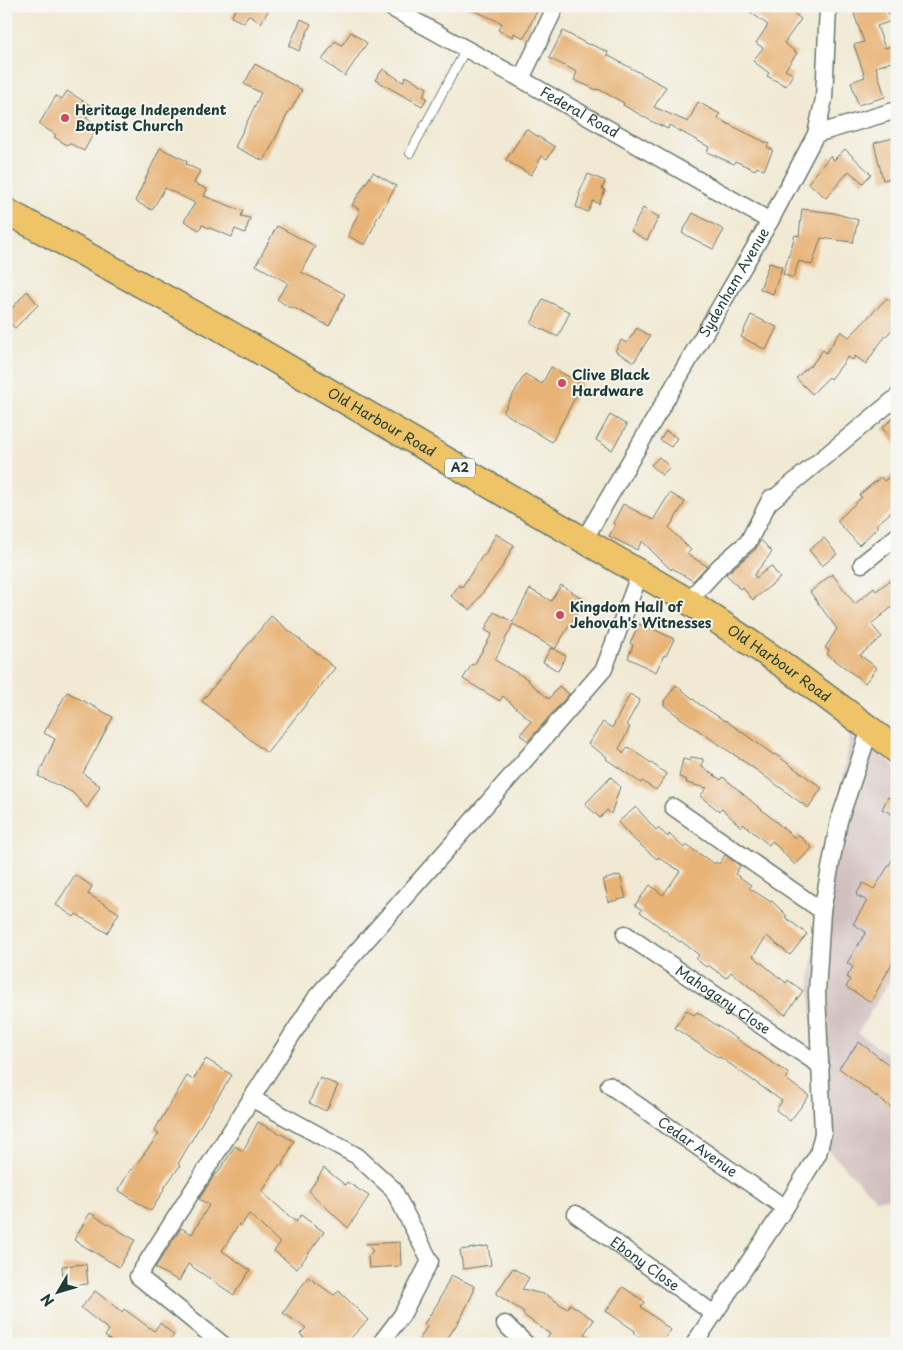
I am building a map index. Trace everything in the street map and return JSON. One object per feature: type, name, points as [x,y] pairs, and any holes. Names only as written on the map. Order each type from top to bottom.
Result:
[{"type":"main road","name":"Old Harbour Road","points":[[6,211],[216,325],[640,573],[782,664],[888,739]]},
{"type":"street","name":"Federal Road","points":[[388,6],[770,220]]},
{"type":"street","points":[[521,79],[556,6]]},
{"type":"street","name":"Sydenham Avenue","points":[[584,540],[770,220],[816,134],[824,100],[828,6]]},
{"type":"street","points":[[816,134],[897,110]]},
{"type":"street","points":[[688,602],[720,566],[748,542],[771,498],[772,500],[897,397]]},
{"type":"street","points":[[862,564],[897,536]]},
{"type":"street","points":[[222,1344],[138,1276],[316,996],[604,669],[640,573]]},
{"type":"street","points":[[694,1344],[785,1208],[818,1154],[823,1133],[817,992],[822,911],[839,821],[888,739]]},
{"type":"street","points":[[673,807],[822,911]]},
{"type":"street","name":"Mahogany Close","points":[[625,934],[820,1066]]},
{"type":"street","name":"Cedar Avenue","points":[[609,1086],[785,1208]]},
{"type":"street","points":[[251,1098],[357,1156],[393,1189],[430,1261],[402,1315],[380,1344]]},
{"type":"street","name":"Ebony Close","points":[[576,1214],[714,1314]]},
{"type":"street","points":[[505,1324],[526,1344]]},
{"type":"lane","points":[[410,153],[466,49]]},
{"type":"shaded area","points":[[851,730],[897,768],[897,968],[858,1033],[897,1061],[897,1198],[876,1199],[817,1139],[810,976]]},
{"type":"building","points":[[233,6],[271,6],[261,23],[248,15],[244,23],[231,17],[236,8]]},
{"type":"building","points":[[464,6],[539,6],[524,38],[514,33],[513,37],[498,30],[502,23]]},
{"type":"building","points":[[742,6],[796,6],[791,11],[801,19],[784,43],[797,53],[785,70],[793,74],[786,86],[767,76],[769,73],[753,61],[763,48],[756,43],[768,25]]},
{"type":"building","points":[[868,6],[886,6],[891,21],[877,26],[885,48],[895,45],[897,60],[876,67],[885,97],[858,105],[851,82],[865,77],[854,45],[864,42],[853,11]]},
{"type":"building","points":[[301,19],[311,24],[299,51],[289,46]]},
{"type":"building","points":[[563,31],[589,45],[608,52],[607,55],[666,87],[654,107],[688,122],[698,102],[720,114],[718,119],[769,144],[767,147],[773,150],[764,170],[757,167],[755,170],[735,161],[734,164],[707,152],[709,147],[669,125],[668,129],[653,122],[598,89],[574,80],[577,72],[549,58]]},
{"type":"building","points":[[351,32],[367,43],[345,76],[322,60],[335,41],[342,45]]},
{"type":"building","points":[[255,64],[302,90],[290,109],[264,161],[235,147],[261,93],[244,84]]},
{"type":"building","points":[[383,69],[403,82],[406,76],[427,88],[423,96],[427,98],[422,106],[375,80]]},
{"type":"building","name":"Heritage Independent Baptist Church","points":[[67,91],[93,107],[86,118],[98,125],[84,151],[69,143],[67,145],[39,124],[56,96],[62,99]]},
{"type":"building","points":[[526,129],[555,147],[547,159],[542,156],[531,175],[506,160]]},
{"type":"building","points":[[897,137],[897,177],[883,180],[874,143]]},
{"type":"building","points":[[160,148],[187,161],[186,164],[200,171],[194,183],[207,189],[204,196],[243,211],[241,216],[250,218],[245,233],[235,229],[232,237],[202,225],[199,230],[184,221],[195,203],[165,188],[152,210],[135,201]]},
{"type":"building","points":[[845,149],[871,174],[863,183],[849,171],[826,198],[808,183],[830,156],[834,160]]},
{"type":"building","points":[[373,172],[396,186],[375,222],[365,245],[348,236],[360,210],[352,205]]},
{"type":"building","points":[[588,174],[605,181],[602,189],[605,190],[599,204],[593,201],[588,212],[576,207],[579,194]]},
{"type":"building","points":[[643,208],[659,217],[647,240],[631,231]]},
{"type":"building","points":[[802,209],[834,213],[858,220],[853,242],[821,238],[812,265],[799,261],[793,278],[783,274],[795,235],[799,236]]},
{"type":"building","points":[[693,213],[724,230],[713,249],[682,233]]},
{"type":"building","points":[[277,226],[315,246],[301,272],[345,294],[329,326],[292,307],[290,308],[277,299],[288,283],[256,265]]},
{"type":"building","points":[[769,263],[782,267],[773,294],[760,289]]},
{"type":"building","points":[[27,291],[38,305],[15,328],[6,320],[6,315]]},
{"type":"building","points":[[887,298],[897,307],[897,324],[880,343],[866,364],[855,356],[853,360],[848,357],[831,379],[829,377],[812,394],[796,378],[810,367],[823,350],[826,353],[841,331],[849,337]]},
{"type":"building","points":[[543,299],[570,312],[558,337],[531,324]]},
{"type":"building","points":[[751,315],[777,327],[766,350],[741,337]]},
{"type":"building","points":[[637,328],[650,336],[634,362],[615,351],[621,340],[627,343]]},
{"type":"building","points":[[551,367],[582,384],[552,442],[503,412],[525,374],[542,384]]},
{"type":"building","points":[[610,415],[627,425],[612,450],[596,440]]},
{"type":"building","points":[[897,415],[897,445],[882,428]]},
{"type":"building","points":[[666,431],[677,438],[671,447],[660,440]]},
{"type":"building","points":[[659,457],[670,467],[662,475],[651,465]]},
{"type":"building","points":[[897,471],[897,507],[876,525],[878,527],[859,545],[837,521],[862,497],[859,495],[881,477],[884,481]]},
{"type":"building","points":[[670,493],[685,502],[669,528],[691,550],[687,554],[707,566],[693,581],[672,568],[671,570],[642,541],[637,550],[609,536],[615,525],[613,523],[623,504],[653,520]]},
{"type":"building","points":[[496,534],[514,545],[502,567],[470,610],[451,596],[459,585],[462,587],[484,556]]},
{"type":"building","points":[[824,538],[837,554],[822,566],[809,550]]},
{"type":"building","points":[[761,540],[772,552],[754,575],[756,578],[771,566],[780,578],[753,600],[742,587],[740,589],[726,574],[755,550]]},
{"type":"building","points":[[832,574],[855,604],[874,588],[876,591],[897,575],[897,603],[871,624],[882,637],[860,655],[877,668],[865,683],[827,654],[829,650],[825,648],[837,629],[810,592]]},
{"type":"building","points":[[561,585],[585,600],[555,649],[513,624],[495,660],[529,680],[549,699],[559,686],[569,694],[528,741],[520,735],[531,721],[503,696],[500,701],[463,679],[472,664],[474,665],[492,634],[485,630],[494,612],[513,622],[530,589],[551,601]]},
{"type":"building","points":[[271,616],[335,668],[267,753],[202,701]]},
{"type":"building","points":[[639,624],[674,639],[656,672],[628,658],[633,645],[630,643]]},
{"type":"building","points":[[551,648],[566,656],[558,671],[543,662]]},
{"type":"building","points":[[676,685],[699,704],[775,754],[822,788],[808,808],[664,705],[664,701]]},
{"type":"building","points":[[67,692],[113,717],[83,773],[100,786],[87,808],[72,792],[38,776],[55,739],[44,733]]},
{"type":"building","points":[[630,694],[640,700],[626,725],[630,727],[619,749],[623,754],[628,747],[667,774],[656,790],[642,781],[641,783],[588,744],[603,722],[612,728]]},
{"type":"building","points":[[691,757],[703,759],[702,767],[721,780],[723,777],[795,838],[798,834],[812,848],[795,865],[772,841],[769,845],[743,824],[741,827],[722,809],[719,811],[700,796],[707,788],[686,783],[687,780],[679,777],[683,759],[690,761]]},
{"type":"building","points":[[611,777],[620,787],[611,814],[607,810],[600,818],[585,804]]},
{"type":"building","points":[[888,797],[897,802],[892,814],[882,809]]},
{"type":"building","points":[[636,807],[656,830],[658,828],[668,837],[669,834],[684,848],[686,845],[715,864],[716,862],[719,864],[725,855],[740,866],[735,874],[751,885],[749,888],[772,901],[787,916],[785,917],[807,934],[790,955],[767,936],[753,956],[786,983],[788,980],[803,991],[785,1015],[731,972],[726,978],[708,965],[706,967],[696,959],[699,955],[640,912],[642,910],[635,905],[650,885],[663,895],[680,871],[658,857],[657,859],[631,837],[618,822]]},
{"type":"building","points":[[897,852],[897,954],[871,1002],[846,987],[850,980],[847,977],[853,967],[847,963],[866,932],[853,924],[867,901],[856,895],[863,883],[874,889]]},
{"type":"building","points":[[75,875],[92,886],[88,894],[119,913],[107,933],[76,914],[74,917],[56,905]]},
{"type":"building","points":[[620,875],[626,898],[609,902],[603,880]]},
{"type":"building","points":[[686,1010],[694,1015],[697,1012],[789,1074],[786,1079],[809,1096],[790,1121],[776,1110],[782,1101],[675,1028]]},
{"type":"building","points":[[859,1042],[897,1071],[897,1112],[839,1068]]},
{"type":"building","points":[[206,1059],[232,1075],[178,1164],[180,1166],[163,1189],[151,1211],[118,1190],[131,1169],[159,1134],[154,1131],[187,1076],[193,1080]]},
{"type":"building","points":[[320,1078],[338,1085],[326,1111],[309,1103]]},
{"type":"building","points":[[258,1122],[294,1141],[282,1166],[280,1164],[262,1192],[296,1222],[301,1215],[324,1232],[297,1269],[274,1251],[280,1243],[249,1214],[241,1226],[239,1224],[222,1251],[250,1270],[234,1295],[188,1264],[179,1281],[155,1268],[181,1228],[192,1234],[209,1205],[199,1199],[235,1146],[243,1151]]},
{"type":"building","points":[[324,1168],[345,1185],[347,1182],[369,1196],[348,1228],[309,1191]]},
{"type":"building","points":[[90,1213],[135,1240],[119,1267],[74,1240]]},
{"type":"building","points":[[400,1242],[401,1266],[369,1268],[368,1256],[373,1251],[366,1244]]},
{"type":"building","points":[[488,1246],[491,1265],[463,1269],[460,1250]]},
{"type":"building","points":[[86,1264],[88,1284],[64,1286],[62,1266]]},
{"type":"building","points":[[513,1268],[529,1278],[522,1289],[547,1295],[567,1309],[570,1304],[594,1320],[584,1334],[601,1344],[543,1344],[550,1334],[522,1314],[524,1312],[496,1294]]},
{"type":"building","points":[[451,1275],[474,1286],[474,1291],[462,1316],[444,1344],[417,1344],[427,1326],[424,1324],[439,1301]]},
{"type":"building","points":[[308,1277],[334,1295],[339,1291],[368,1320],[345,1344],[310,1344],[300,1334],[306,1328],[283,1313]]},
{"type":"building","points":[[623,1287],[645,1302],[641,1307],[671,1330],[660,1344],[647,1344],[634,1333],[635,1331],[606,1311]]},
{"type":"building","points":[[95,1291],[122,1312],[124,1309],[154,1331],[160,1323],[174,1335],[167,1344],[115,1344],[105,1336],[109,1330],[81,1308]]},
{"type":"place","name":"Heritage Independent Baptist Church","points":[[65,118]]},
{"type":"place","name":"Clive Black Hardware","points":[[562,383]]},
{"type":"place","name":"Kingdom Hall of Jehovah's Witnesses","points":[[560,615]]}]
